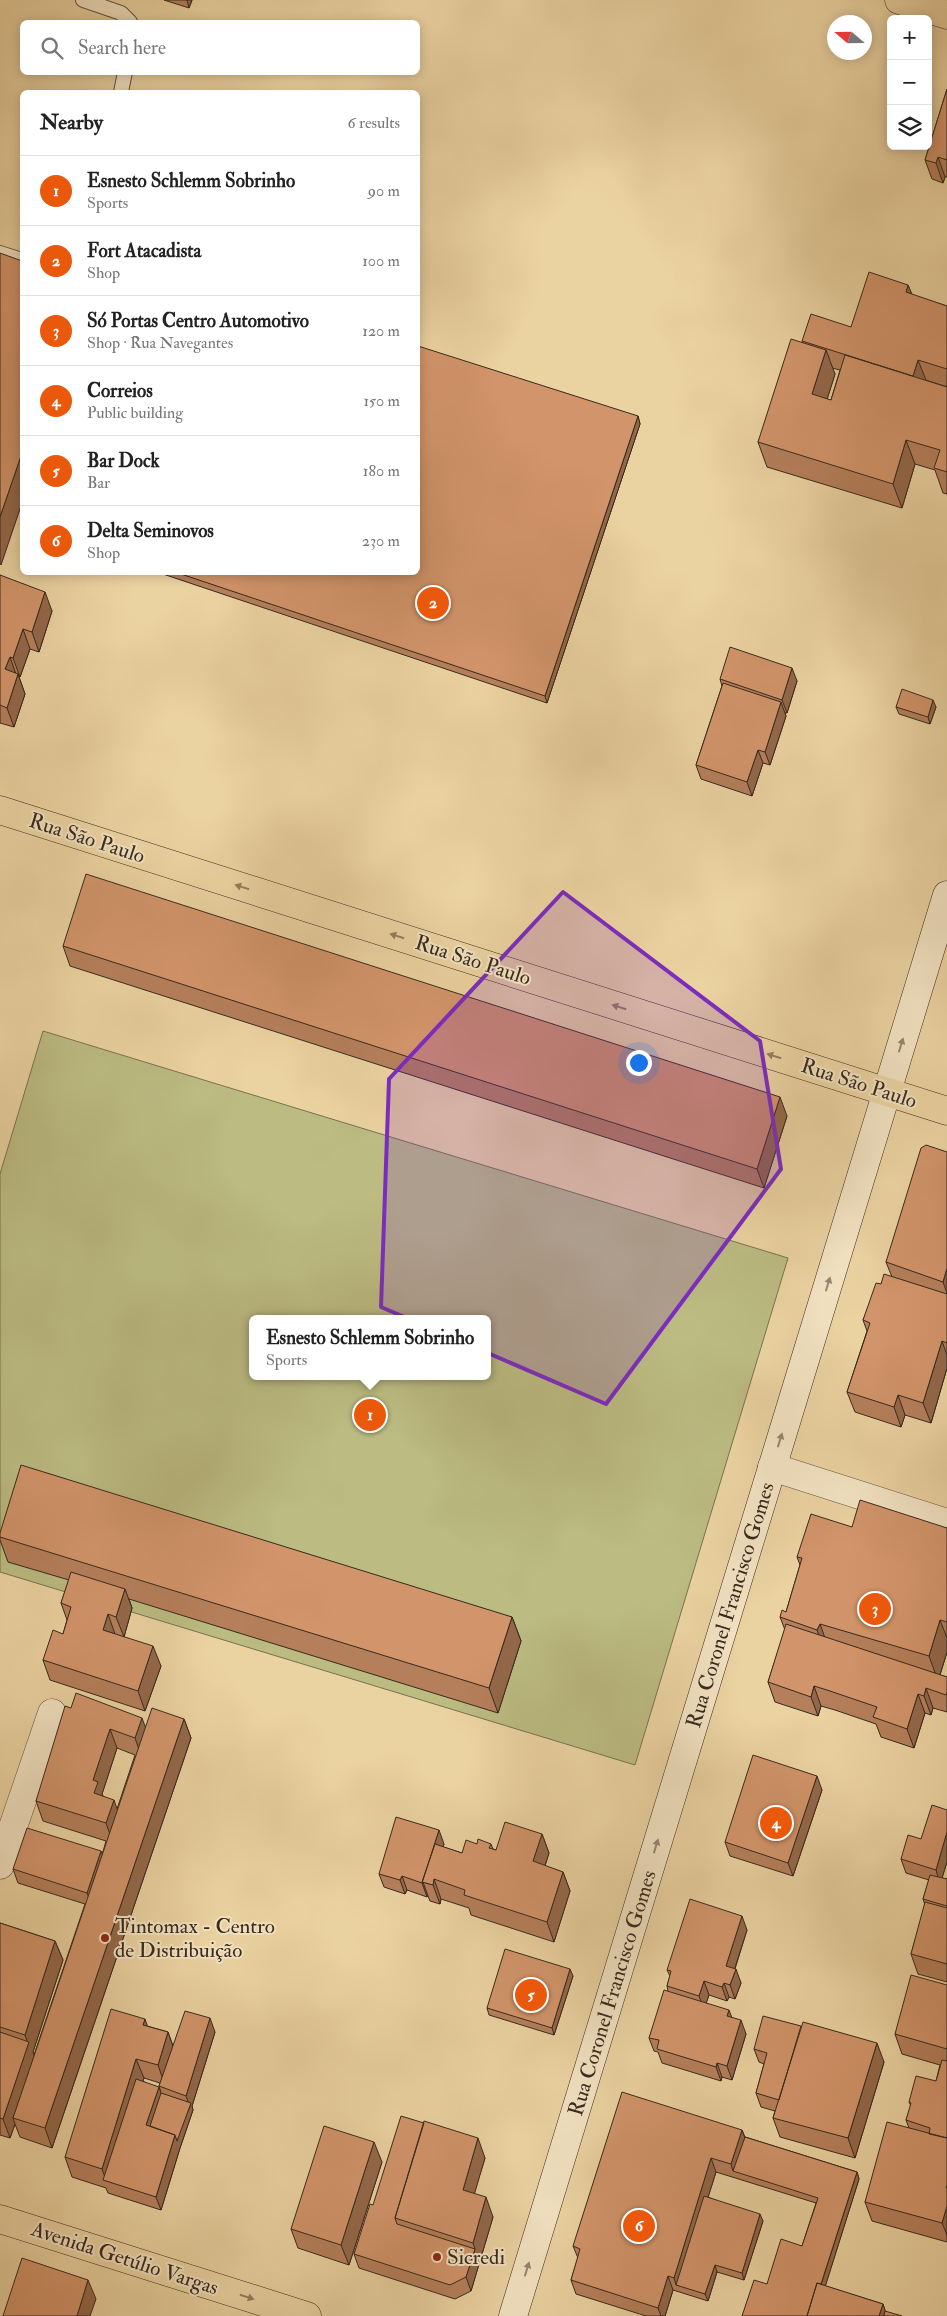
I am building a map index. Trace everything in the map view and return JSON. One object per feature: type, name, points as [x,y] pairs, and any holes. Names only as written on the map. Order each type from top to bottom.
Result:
[{"type":"main road","points":[[899,0],[947,15]]},
{"type":"main road","name":"Rua São Paulo","points":[[0,810],[947,1111]]},
{"type":"main road","name":"Rua Coronel Francisco Gomes","points":[[513,2316],[947,895]]},
{"type":"main road","points":[[772,1467],[947,1523]]},
{"type":"main road","points":[[0,1865],[52,1713]]},
{"type":"main road","name":"Avenida Getúlio Vargas","points":[[0,2219],[307,2316]]},
{"type":"lane","points":[[83,0],[121,13],[128,20]]},
{"type":"lane","points":[[121,90],[124,75]]},
{"type":"lane","points":[[0,253],[20,259]]},
{"type":"highlighted area","points":[[563,892],[760,1041],[781,1169],[606,1404],[381,1307],[389,1079]]},
{"type":"green space","points":[[43,1031],[788,1258],[635,1765],[0,1572],[0,1174]]},
{"type":"building","points":[[947,89],[947,160],[938,157],[936,163],[925,160],[928,150],[932,150],[932,137]]},
{"type":"building","points":[[0,253],[20,260],[20,459],[0,517]]},
{"type":"building","points":[[869,272],[908,285],[906,292],[947,306],[947,369],[918,360],[913,376],[802,341],[811,314],[851,327]]},
{"type":"building","points":[[791,339],[826,350],[812,394],[831,400],[845,355],[947,387],[947,472],[934,468],[940,450],[906,440],[893,484],[758,442]]},
{"type":"building","points":[[420,347],[638,416],[545,696],[184,575],[420,575]]},
{"type":"building","points":[[0,575],[45,592],[32,632],[23,629],[13,658],[10,657],[5,669],[18,674],[7,708],[0,705]]},
{"type":"building","points":[[730,647],[792,668],[782,700],[720,679]]},
{"type":"building","points":[[723,683],[781,702],[765,752],[758,750],[747,782],[696,765]]},
{"type":"building","points":[[902,689],[933,700],[928,717],[896,707]]},
{"type":"building","points":[[86,874],[780,1097],[757,1169],[63,946]]},
{"type":"building","points":[[926,1145],[947,1152],[947,1268],[943,1282],[886,1262],[921,1148]]},
{"type":"building","points":[[884,1274],[947,1294],[947,1343],[942,1341],[923,1403],[898,1395],[894,1407],[847,1392],[870,1323],[863,1320],[876,1283],[881,1284]]},
{"type":"building","points":[[21,1465],[512,1617],[489,1688],[0,1537]]},
{"type":"building","points":[[860,1500],[947,1528],[947,1622],[940,1620],[929,1656],[820,1624],[817,1630],[780,1617],[782,1610],[786,1612],[802,1558],[797,1557],[811,1514],[852,1527]]},
{"type":"building","points":[[71,1572],[125,1589],[116,1617],[108,1614],[103,1630],[153,1646],[138,1691],[43,1660],[53,1630],[63,1634],[71,1607],[61,1603]]},
{"type":"building","points":[[786,1624],[947,1677],[946,1695],[926,1688],[924,1696],[918,1694],[907,1729],[873,1717],[877,1707],[827,1690],[814,1686],[811,1697],[768,1682]]},
{"type":"building","points":[[76,1693],[142,1718],[135,1738],[110,1729],[93,1780],[98,1782],[94,1793],[114,1800],[106,1823],[36,1801],[65,1706],[71,1708]]},
{"type":"building","points":[[152,1708],[184,1719],[45,2128],[13,2118]]},
{"type":"building","points":[[753,1755],[817,1776],[788,1863],[725,1842]]},
{"type":"building","points":[[932,1805],[947,1810],[947,1832],[936,1870],[901,1859],[908,1835],[921,1839]]},
{"type":"building","points":[[396,1817],[439,1830],[422,1883],[402,1876],[400,1880],[379,1874]]},
{"type":"building","points":[[505,1822],[542,1834],[533,1861],[563,1872],[547,1922],[464,1895],[465,1890],[434,1879],[433,1885],[422,1882],[435,1844],[462,1853],[466,1840],[477,1844],[478,1839],[491,1844],[489,1848],[496,1850]]},
{"type":"building","points":[[27,1828],[101,1851],[87,1893],[13,1869]]},
{"type":"building","points":[[930,1875],[947,1879],[947,1906],[923,1899]]},
{"type":"building","points":[[690,1899],[742,1916],[726,1966],[736,1969],[730,1985],[724,1983],[722,1987],[704,1981],[699,1996],[667,1986],[671,1971],[667,1970]]},
{"type":"building","points":[[925,1902],[947,1908],[947,1964],[911,1954]]},
{"type":"building","points":[[0,1923],[55,1941],[25,2035],[0,2027]]},
{"type":"building","points":[[505,1949],[570,1969],[552,2028],[487,2008]]},
{"type":"building","points":[[911,1975],[947,1985],[947,2049],[895,2034]]},
{"type":"building","points":[[664,1990],[729,2010],[727,2016],[741,2020],[727,2066],[717,2063],[716,2067],[657,2049],[659,2040],[649,2038]]},
{"type":"building","points":[[111,2009],[145,2019],[143,2025],[168,2032],[158,2065],[136,2059],[102,2169],[65,2157]]},
{"type":"building","points":[[185,2011],[210,2018],[186,2096],[159,2086]]},
{"type":"building","points":[[763,2016],[801,2026],[779,2100],[756,2093],[767,2053],[754,2049]]},
{"type":"building","points":[[803,2022],[877,2043],[848,2138],[773,2118]]},
{"type":"building","points":[[0,2032],[29,2042],[3,2119],[0,2118]]},
{"type":"building","points":[[942,2060],[947,2061],[947,2138],[929,2134],[930,2128],[906,2120],[916,2076],[936,2081]]},
{"type":"building","points":[[136,2079],[159,2087],[146,2125],[175,2135],[156,2197],[103,2180]]},
{"type":"building","points":[[622,2092],[742,2130],[731,2164],[711,2158],[674,2278],[668,2276],[658,2308],[571,2280],[580,2249],[573,2246]]},
{"type":"building","points":[[161,2093],[191,2103],[177,2141],[175,2135],[150,2126]]},
{"type":"building","points":[[401,2116],[424,2123],[395,2218],[397,2224],[475,2249],[466,2277],[450,2285],[354,2254],[370,2204],[373,2205]]},
{"type":"building","points":[[424,2121],[478,2138],[463,2190],[486,2197],[473,2243],[395,2218]]},
{"type":"building","points":[[887,2122],[947,2138],[947,2206],[942,2223],[865,2202]]},
{"type":"building","points":[[324,2126],[374,2142],[341,2245],[291,2229]]},
{"type":"building","points":[[745,2137],[857,2172],[821,2284],[817,2283],[807,2316],[742,2316],[754,2280],[767,2284],[781,2239],[802,2246],[818,2198],[733,2171]]},
{"type":"building","points":[[704,2196],[760,2214],[742,2273],[715,2265],[705,2294],[676,2285]]},
{"type":"building","points":[[22,2258],[88,2280],[77,2316],[3,2316]]},
{"type":"building","points":[[817,2283],[883,2304],[879,2316],[807,2316]]},
{"type":"building","points":[[885,2311],[902,2316],[884,2316]]},
{"type":"place","name":"Fort Atacadista","points":[[433,603]]},
{"type":"place","name":"Esnesto Schlemm Sobrinho","points":[[370,1415]]},
{"type":"place","name":"Só Portas Centro Automotivo","points":[[875,1609]]},
{"type":"place","name":"Correios","points":[[776,1823]]},
{"type":"place","name":"Tintomax - Centro de Distribuição","points":[[105,1938]]},
{"type":"place","name":"Bar Dock","points":[[531,1995]]},
{"type":"place","name":"Delta Seminovos","points":[[639,2226]]},
{"type":"place","name":"Sicredi","points":[[437,2257]]}]
